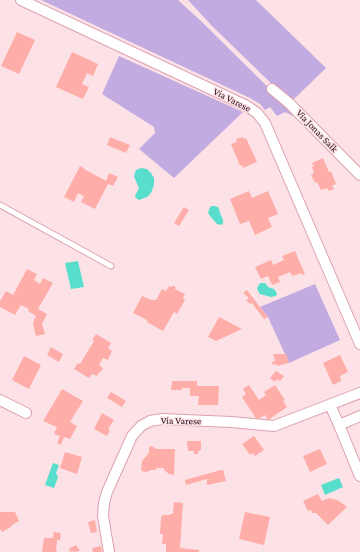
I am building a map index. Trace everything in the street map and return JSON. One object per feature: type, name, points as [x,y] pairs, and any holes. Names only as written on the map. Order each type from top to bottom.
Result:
[{"type":"street","name":"Via Varese","points":[[21,0],[248,106],[257,113],[265,123],[360,344]]},
{"type":"street","name":"Via Jonas Salk","points":[[272,89],[289,102],[360,175]]},
{"type":"street","name":"Via Varese","points":[[109,552],[103,516],[104,503],[107,492],[132,436],[141,426],[150,421],[162,419],[231,422],[274,426],[360,393]]},
{"type":"street","points":[[0,400],[26,414]]},
{"type":"street","points":[[330,405],[360,476]]},
{"type":"street","points":[[339,425],[360,416]]},
{"type":"lane","points":[[0,205],[111,266]]},
{"type":"shaded area","points":[[41,0],[178,0],[300,119],[285,112],[277,116],[270,107],[265,110],[260,104],[250,98]]},
{"type":"shaded area","points":[[188,0],[256,0],[326,68],[293,100],[275,87],[213,27]]},
{"type":"shaded area","points":[[119,56],[243,112],[174,178],[139,149],[155,133],[154,127],[102,94]]},
{"type":"shaded area","points":[[141,168],[147,169],[151,173],[154,178],[154,185],[151,193],[147,197],[139,200],[135,196],[139,188],[134,176],[136,170]]},
{"type":"shaded area","points":[[210,207],[218,207],[223,220],[222,225],[217,224],[208,213]]},
{"type":"shaded area","points":[[78,261],[84,287],[71,289],[65,263]]},
{"type":"shaded area","points":[[260,283],[265,283],[268,287],[274,289],[277,293],[276,296],[271,297],[260,294],[257,288]]},
{"type":"shaded area","points":[[315,284],[340,340],[289,363],[268,317],[260,307]]},
{"type":"shaded area","points":[[53,463],[59,465],[56,473],[58,477],[54,488],[45,485]]},
{"type":"shaded area","points":[[339,478],[343,487],[325,495],[321,485]]},
{"type":"building","points":[[17,32],[35,40],[19,74],[1,66]]},
{"type":"building","points":[[72,52],[98,64],[93,76],[87,73],[82,84],[89,87],[83,99],[56,87]]},
{"type":"building","points":[[110,137],[130,145],[126,153],[107,145]]},
{"type":"building","points":[[243,137],[244,139],[246,138],[257,162],[243,168],[242,165],[240,166],[231,144],[237,142],[236,139]]},
{"type":"building","points":[[323,158],[329,172],[331,171],[336,184],[332,186],[334,189],[329,191],[327,188],[321,190],[311,175],[314,173],[312,167],[314,166],[312,163]]},
{"type":"building","points":[[80,166],[106,181],[109,173],[118,177],[113,186],[108,184],[95,209],[81,202],[84,196],[78,193],[74,202],[64,197]]},
{"type":"building","points":[[249,191],[252,198],[268,191],[278,214],[268,218],[272,227],[255,235],[249,221],[240,224],[230,199]]},
{"type":"building","points":[[184,207],[189,210],[179,226],[174,223]]},
{"type":"building","points":[[295,251],[305,274],[302,275],[301,273],[292,276],[290,272],[278,277],[280,282],[272,285],[268,276],[261,279],[255,267],[271,260],[273,265],[284,260],[282,256]]},
{"type":"building","points":[[27,269],[37,274],[34,280],[40,284],[43,278],[53,283],[38,309],[47,314],[42,324],[45,334],[36,336],[33,325],[36,316],[28,311],[29,309],[21,305],[15,315],[0,307],[0,301],[6,291],[13,295]]},
{"type":"building","points":[[169,286],[175,286],[175,289],[185,294],[183,298],[185,300],[177,314],[174,312],[163,331],[147,322],[147,320],[133,313],[142,296],[151,300],[156,300],[162,289],[166,291]]},
{"type":"building","points":[[247,290],[268,317],[264,319],[252,303],[250,304],[246,300],[249,298],[243,293]]},
{"type":"building","points":[[219,317],[242,329],[216,341],[208,337]]},
{"type":"building","points":[[96,334],[111,343],[108,348],[112,351],[108,360],[103,358],[99,365],[103,368],[100,373],[99,372],[97,376],[92,374],[89,378],[74,369],[78,363],[80,364],[94,341],[92,340]]},
{"type":"building","points":[[51,347],[63,354],[59,362],[47,355]]},
{"type":"building","points":[[273,354],[286,354],[289,363],[277,366],[276,364],[273,365],[272,362],[275,361]]},
{"type":"building","points":[[340,355],[348,372],[340,376],[341,381],[333,385],[323,363]]},
{"type":"building","points":[[24,356],[41,365],[29,389],[12,380]]},
{"type":"building","points":[[276,371],[284,376],[280,381],[277,379],[275,382],[270,378]]},
{"type":"building","points":[[172,381],[197,381],[197,386],[219,386],[218,405],[198,405],[199,396],[190,396],[190,388],[171,390]]},
{"type":"building","points":[[249,385],[259,400],[266,395],[264,392],[275,385],[285,400],[283,401],[287,407],[268,420],[265,415],[257,420],[242,397],[246,394],[243,389]]},
{"type":"building","points":[[62,389],[83,401],[70,422],[77,426],[70,439],[64,437],[61,445],[57,443],[60,436],[54,434],[57,427],[43,421]]},
{"type":"building","points":[[111,392],[126,401],[122,407],[107,398]]},
{"type":"building","points":[[102,413],[114,420],[108,429],[110,430],[107,436],[94,429]]},
{"type":"building","points":[[254,436],[264,450],[255,456],[253,453],[250,455],[242,444]]},
{"type":"building","points":[[187,441],[201,441],[201,450],[198,451],[198,454],[194,454],[194,451],[188,451]]},
{"type":"building","points":[[150,446],[156,449],[175,449],[174,475],[169,474],[164,470],[164,468],[156,468],[156,470],[144,472],[141,470],[142,461],[148,454]]},
{"type":"building","points":[[320,449],[327,464],[310,472],[303,456]]},
{"type":"building","points":[[65,452],[82,457],[77,474],[60,468]]},
{"type":"building","points":[[223,470],[226,481],[207,485],[207,479],[186,485],[185,480]]},
{"type":"building","points":[[318,494],[322,501],[329,498],[337,500],[347,507],[328,525],[316,513],[312,513],[311,510],[308,511],[303,501]]},
{"type":"building","points":[[174,502],[183,503],[180,548],[199,550],[199,552],[166,552],[166,544],[162,544],[163,534],[160,534],[161,518],[162,515],[173,514]]},
{"type":"building","points":[[0,512],[15,512],[19,521],[2,532],[0,529]]},
{"type":"building","points":[[245,512],[270,517],[264,545],[239,539]]},
{"type":"building","points":[[95,520],[97,532],[91,533],[88,522]]},
{"type":"building","points":[[54,532],[61,533],[60,540],[57,540],[57,552],[42,552],[44,538],[53,538]]},
{"type":"building","points":[[76,545],[80,551],[70,552],[69,549]]},
{"type":"building","points":[[101,546],[102,552],[93,552],[92,548]]}]
